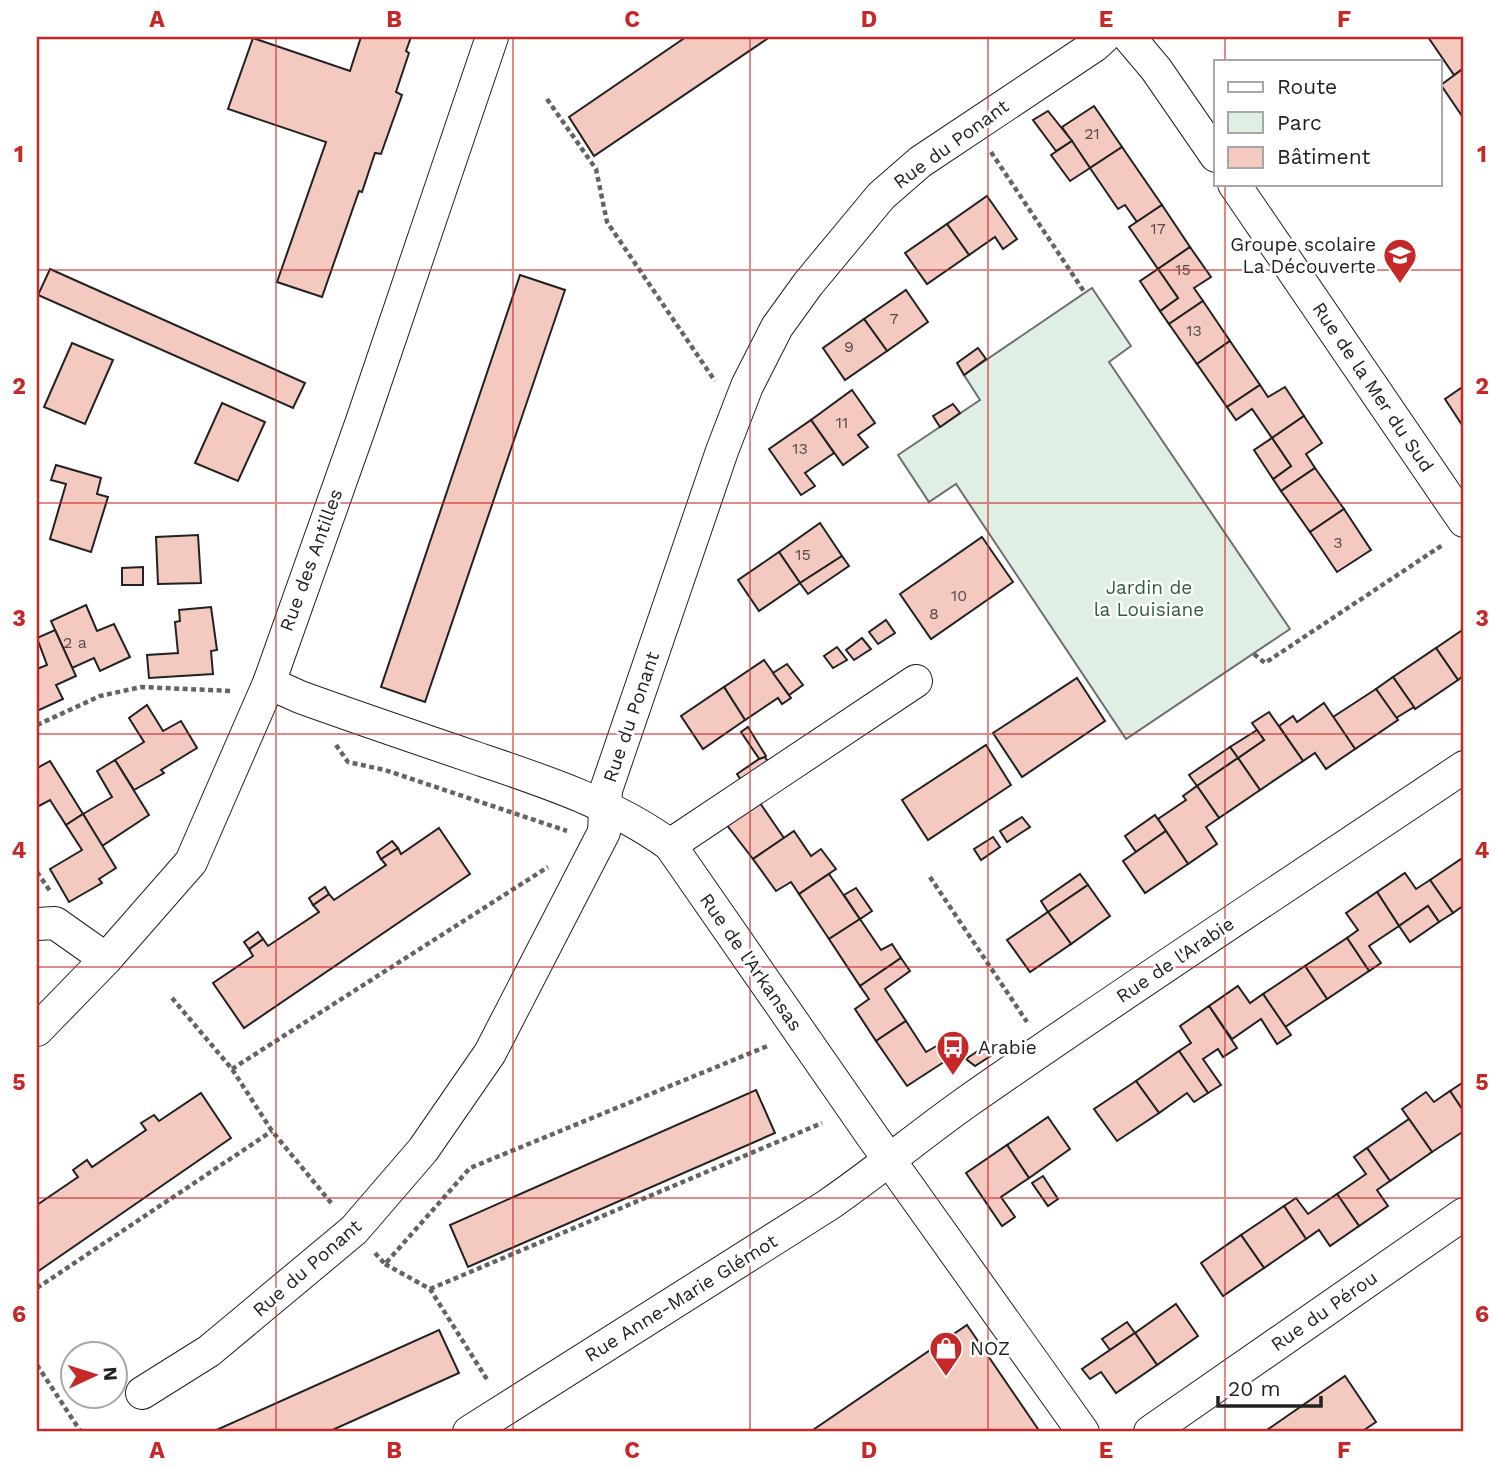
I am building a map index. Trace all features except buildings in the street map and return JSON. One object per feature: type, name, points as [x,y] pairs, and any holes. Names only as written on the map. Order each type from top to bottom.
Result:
[{"type":"street","name":"Rue des Antilles","points":[[37,1030],[106,959],[191,862],[266,689],[362,421],[492,37]]},
{"type":"street","name":"Rue du Ponant","points":[[142,1393],[209,1351],[354,1230],[423,1150],[490,1053],[604,832],[606,790],[747,386],[777,327],[842,242],[891,187],[920,162],[1104,37]]},
{"type":"street","points":[[1129,37],[1156,69],[1214,153]]},
{"type":"street","name":"Rue de la Mer du Sud","points":[[1235,186],[1459,530]]},
{"type":"street","points":[[670,845],[916,681]]},
{"type":"street","name":"Rue de l'Arkansas","points":[[266,689],[300,697],[542,781],[605,807],[648,829],[670,845],[1083,1432]]},
{"type":"street","name":"Rue de l'Arabie","points":[[891,1160],[912,1141],[1045,1048],[1464,767]]},
{"type":"street","points":[[37,923],[55,923],[106,959]]},
{"type":"street","name":"Rue Anne-Marie Glémot","points":[[469,1432],[828,1205],[891,1160]]},
{"type":"street","name":"Rue du Pérou","points":[[1150,1432],[1464,1214]]},
{"type":"path","points":[[547,99],[596,169],[607,222],[737,414]]},
{"type":"path","points":[[973,125],[1085,293]]},
{"type":"path","points":[[1254,654],[1265,663],[1459,530]]},
{"type":"path","points":[[37,725],[100,696],[141,687],[266,689]]},
{"type":"path","points":[[232,1069],[555,862]]},
{"type":"path","points":[[930,877],[1045,1048]]},
{"type":"path","points":[[429,1289],[854,1109]]},
{"type":"path","points":[[37,1288],[272,1131]]},
{"type":"path","points":[[385,1264],[429,1289],[506,1409]]},
{"type":"path","points":[[37,1365],[81,1432]]},
{"type":"green space","name":"Jardin de la Louisiane","points":[[1092,288],[1131,346],[1109,362],[1290,629],[1126,739],[956,484],[929,502],[898,455],[980,400],[964,375]]},
{"type":"place","name":"Groupe scolaire La Découverte","points":[[1400,285]]},
{"type":"place","name":"Arabie","points":[[953,1077]]},
{"type":"place","name":"NOZ","points":[[946,1378]]}]
